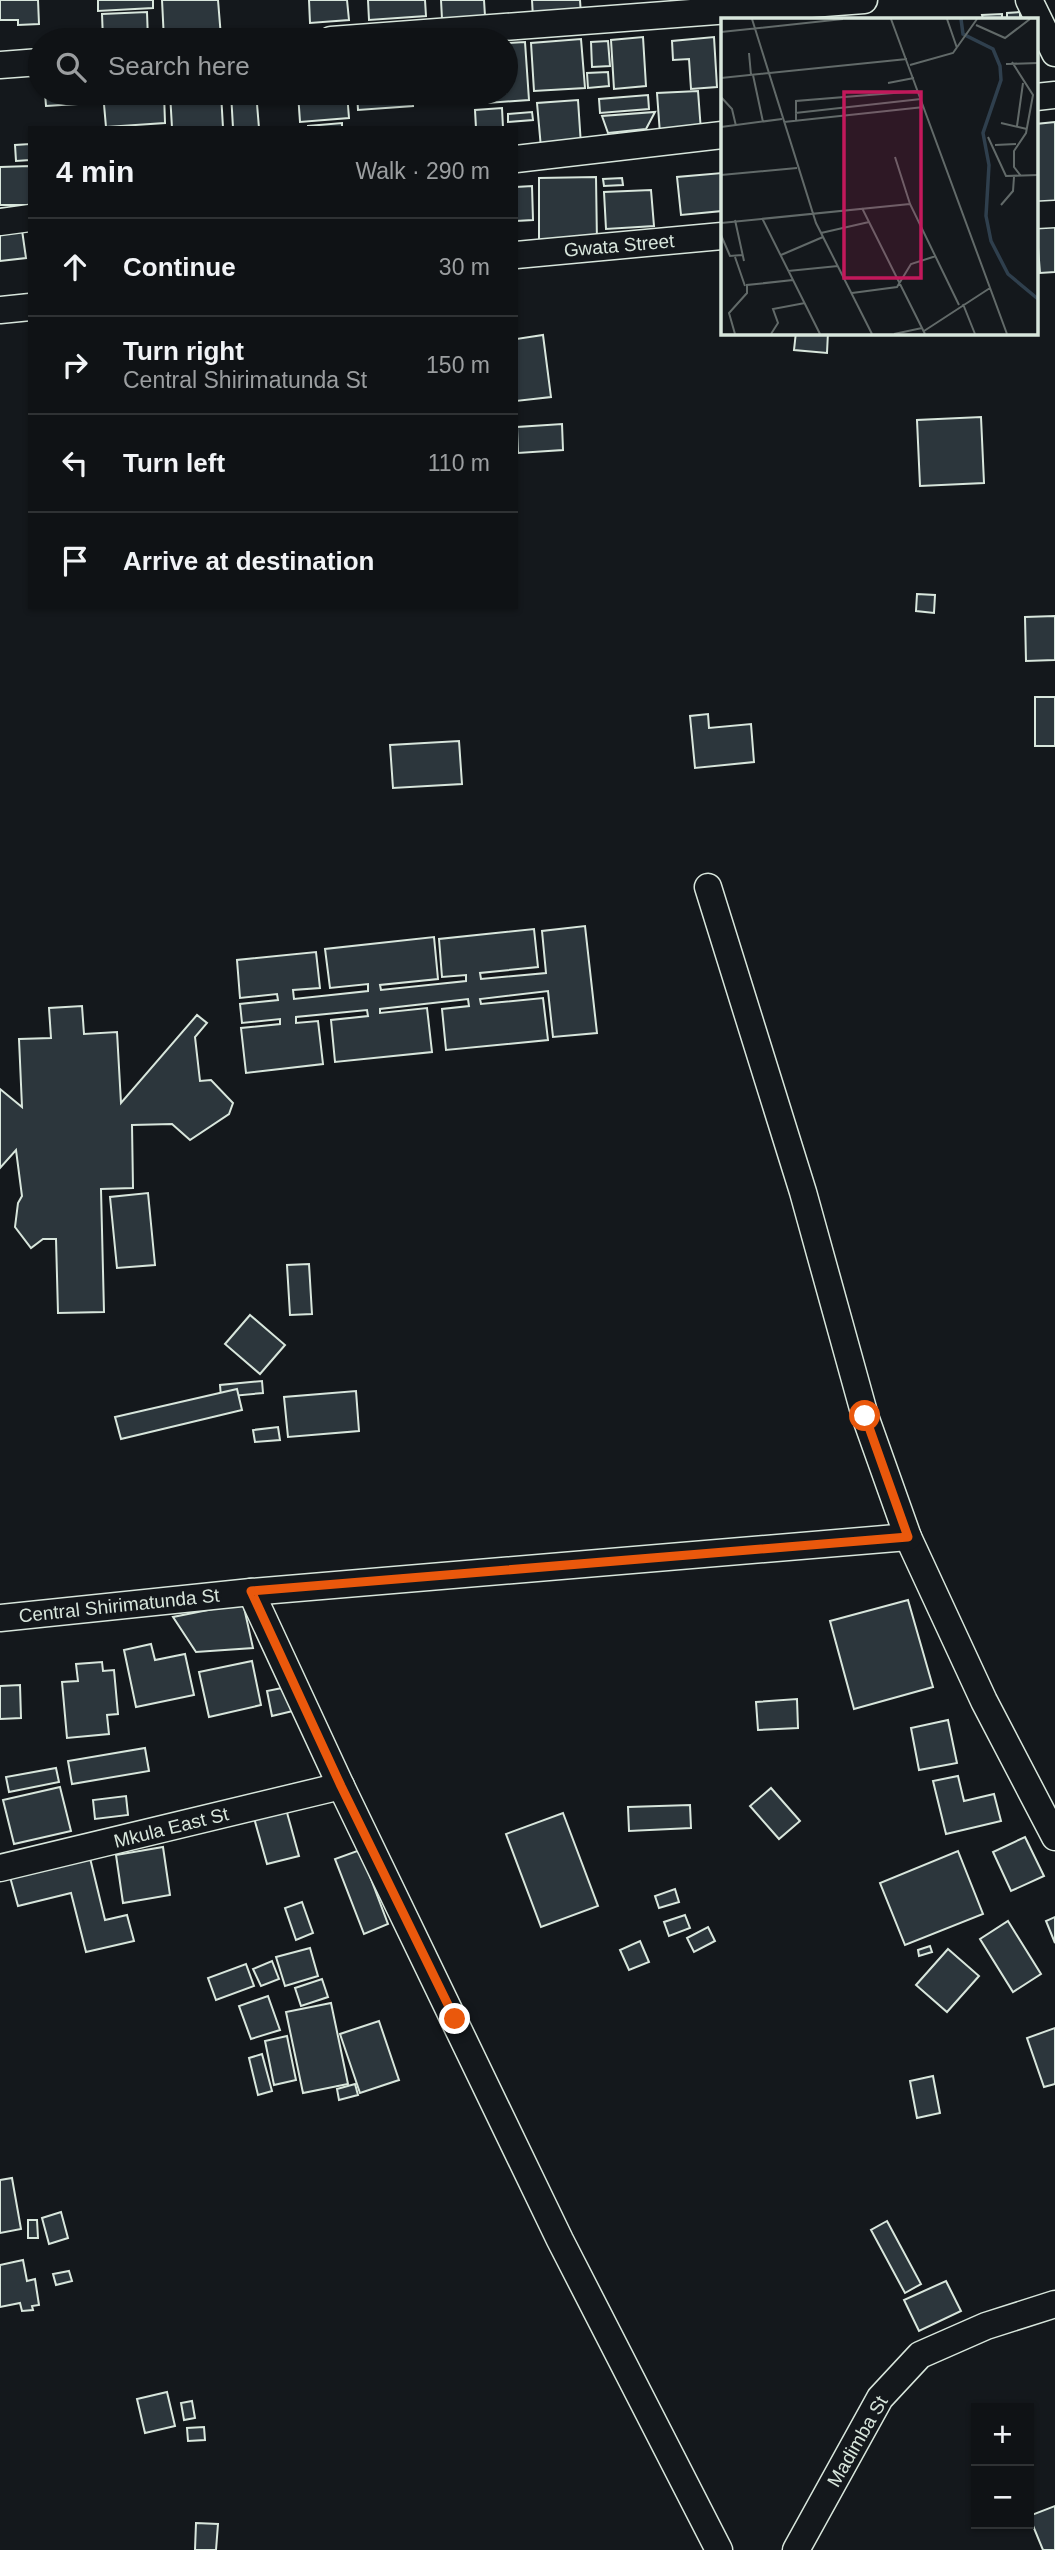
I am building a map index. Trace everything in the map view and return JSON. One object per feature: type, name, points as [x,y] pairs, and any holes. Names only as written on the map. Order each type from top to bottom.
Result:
[{"type":"street","points":[[491,28],[864,0]]},
{"type":"street","points":[[1030,0],[1055,53]]},
{"type":"street","points":[[0,65],[28,63]]},
{"type":"street","points":[[518,159],[721,135]]},
{"type":"street","points":[[0,222],[28,218]]},
{"type":"street","name":"Gwata Street","points":[[518,255],[721,236]]},
{"type":"street","points":[[0,310],[28,307]]},
{"type":"street","points":[[708,887],[803,1192],[865,1416],[908,1537],[984,1701],[1055,1837]]},
{"type":"street","name":"Central Shirimatunda St","points":[[0,1618],[251,1591],[908,1537]]},
{"type":"street","points":[[251,1591],[341,1786],[560,2240],[719,2550]]},
{"type":"street","name":"Mkula East St","points":[[0,1868],[341,1786]]},
{"type":"street","name":"Madimba St","points":[[796,2550],[880,2398],[920,2355],[986,2326],[1055,2304]]},
{"type":"building","points":[[0,0],[38,0],[39,24],[18,25],[18,20],[0,20]]},
{"type":"building","points":[[98,0],[153,0],[153,8],[98,11]]},
{"type":"building","points":[[162,0],[218,0],[220,28],[163,28]]},
{"type":"building","points":[[309,0],[347,0],[349,20],[310,23]]},
{"type":"building","points":[[368,0],[425,0],[426,16],[369,20]]},
{"type":"building","points":[[441,0],[484,0],[485,16],[442,19]]},
{"type":"building","points":[[532,0],[580,0],[581,15],[533,18]]},
{"type":"building","points":[[147,12],[148,28],[103,28],[102,14]]},
{"type":"building","points":[[1020,12],[1020,18],[1007,18],[1007,13]]},
{"type":"building","points":[[1002,14],[1002,18],[983,18],[982,15]]},
{"type":"building","points":[[643,37],[646,86],[614,89],[611,40]]},
{"type":"building","points":[[714,37],[717,87],[691,89],[689,59],[673,60],[672,41]]},
{"type":"building","points":[[581,39],[585,88],[534,91],[531,43]]},
{"type":"building","points":[[608,41],[610,66],[592,67],[591,42]]},
{"type":"building","points":[[518,42],[525,42],[529,100],[518,101]]},
{"type":"building","points":[[608,72],[609,86],[588,88],[587,73]]},
{"type":"building","points":[[698,91],[701,131],[660,134],[657,93]]},
{"type":"building","points":[[648,95],[649,109],[600,113],[599,99]]},
{"type":"building","points":[[578,100],[581,145],[541,148],[537,103]]},
{"type":"building","points":[[104,105],[164,105],[165,123],[106,126]]},
{"type":"building","points":[[171,105],[222,105],[223,126],[172,126]]},
{"type":"building","points":[[232,105],[257,105],[259,126],[233,126]]},
{"type":"building","points":[[299,105],[348,105],[349,118],[300,122]]},
{"type":"building","points":[[358,105],[413,105],[413,106],[358,110]]},
{"type":"building","points":[[502,108],[503,126],[476,126],[475,110]]},
{"type":"building","points":[[532,112],[533,120],[508,122],[508,114]]},
{"type":"building","points":[[655,112],[646,129],[608,133],[602,116]]},
{"type":"building","points":[[1055,122],[1055,205],[1038,207],[1038,124]]},
{"type":"building","points":[[342,123],[342,126],[308,126]]},
{"type":"building","points":[[28,144],[28,160],[16,161],[15,145]]},
{"type":"building","points":[[28,166],[28,205],[0,205],[0,167]]},
{"type":"building","points":[[721,173],[721,211],[681,215],[677,177]]},
{"type":"building","points":[[596,177],[597,243],[539,243],[539,178]]},
{"type":"building","points":[[622,178],[623,185],[604,186],[603,179]]},
{"type":"building","points":[[532,186],[533,220],[518,221],[518,187]]},
{"type":"building","points":[[651,190],[654,226],[606,229],[604,192]]},
{"type":"building","points":[[1055,221],[1055,272],[1040,273],[1038,222]]},
{"type":"building","points":[[22,230],[26,258],[0,261],[0,234]]},
{"type":"building","points":[[796,334],[828,334],[827,353],[794,350]]},
{"type":"building","points":[[543,335],[551,397],[518,401],[518,339]]},
{"type":"building","points":[[981,417],[984,483],[920,486],[917,420]]},
{"type":"building","points":[[562,424],[563,450],[518,453],[518,427]]},
{"type":"building","points":[[917,594],[935,595],[934,613],[916,611]]},
{"type":"building","points":[[1055,616],[1055,660],[1026,661],[1025,617]]},
{"type":"building","points":[[1035,697],[1055,697],[1055,746],[1035,746]]},
{"type":"building","points":[[708,714],[709,728],[751,724],[754,762],[695,768],[690,716]]},
{"type":"building","points":[[459,741],[462,784],[393,788],[390,745]]},
{"type":"building","points":[[585,926],[597,1033],[553,1037],[548,991],[480,999],[481,1004],[543,998],[548,1040],[446,1050],[442,1009],[469,1006],[468,999],[380,1009],[380,1013],[427,1008],[432,1052],[335,1062],[331,1020],[368,1016],[367,1010],[296,1017],[296,1023],[318,1021],[323,1064],[246,1073],[241,1028],[280,1024],[280,1019],[242,1023],[240,1004],[278,1000],[277,994],[240,998],[237,960],[316,952],[320,988],[293,990],[294,999],[368,991],[368,984],[330,988],[325,949],[434,937],[438,979],[380,985],[381,990],[466,981],[466,975],[442,977],[439,939],[534,929],[538,967],[480,973],[481,979],[546,973],[542,931]]},
{"type":"building","points":[[82,1006],[84,1034],[117,1032],[121,1103],[197,1015],[207,1023],[195,1037],[200,1081],[211,1080],[233,1103],[229,1114],[190,1140],[172,1124],[132,1125],[133,1188],[101,1189],[104,1312],[58,1313],[56,1239],[43,1239],[31,1248],[15,1227],[18,1203],[22,1196],[16,1150],[0,1168],[0,1089],[22,1107],[19,1039],[51,1038],[49,1008]]},
{"type":"building","points":[[148,1193],[155,1265],[117,1268],[110,1197]]},
{"type":"building","points":[[309,1264],[312,1314],[290,1315],[287,1265]]},
{"type":"building","points":[[250,1315],[285,1345],[260,1374],[225,1344]]},
{"type":"building","points":[[262,1381],[263,1393],[221,1397],[220,1385]]},
{"type":"building","points":[[237,1389],[242,1410],[121,1439],[115,1417]]},
{"type":"building","points":[[356,1391],[359,1431],[288,1437],[284,1397]]},
{"type":"building","points":[[278,1427],[280,1440],[255,1442],[253,1430]]},
{"type":"building","points":[[908,1600],[933,1687],[854,1709],[830,1621]]},
{"type":"building","points":[[243,1603],[253,1648],[196,1652],[173,1617]]},
{"type":"building","points":[[151,1644],[155,1660],[185,1654],[194,1695],[136,1707],[124,1650]]},
{"type":"building","points":[[252,1661],[261,1705],[209,1717],[199,1672]]},
{"type":"building","points":[[102,1662],[103,1671],[114,1670],[118,1714],[107,1715],[109,1734],[67,1738],[62,1682],[78,1681],[76,1664]]},
{"type":"building","points":[[20,1685],[21,1718],[0,1719],[0,1686]]},
{"type":"building","points":[[292,1686],[297,1710],[272,1716],[267,1691]]},
{"type":"building","points":[[797,1699],[798,1728],[758,1730],[756,1702]]},
{"type":"building","points":[[948,1720],[957,1763],[919,1770],[911,1728]]},
{"type":"building","points":[[145,1748],[149,1771],[72,1784],[68,1761]]},
{"type":"building","points":[[56,1768],[59,1782],[9,1792],[6,1777]]},
{"type":"building","points":[[958,1776],[964,1801],[994,1794],[1001,1821],[946,1834],[933,1781]]},
{"type":"building","points":[[60,1787],[71,1831],[14,1844],[3,1800]]},
{"type":"building","points":[[771,1788],[800,1821],[779,1839],[750,1806]]},
{"type":"building","points":[[126,1796],[128,1815],[95,1819],[93,1800]]},
{"type":"building","points":[[690,1805],[691,1828],[629,1831],[628,1807]]},
{"type":"building","points":[[286,1809],[299,1856],[267,1864],[254,1818]]},
{"type":"building","points":[[563,1813],[598,1906],[541,1927],[506,1834]]},
{"type":"building","points":[[1025,1837],[1044,1876],[1011,1891],[993,1852]]},
{"type":"building","points":[[163,1847],[170,1895],[123,1903],[116,1855]]},
{"type":"building","points":[[360,1850],[388,1924],[364,1934],[335,1859]]},
{"type":"building","points":[[958,1851],[983,1914],[905,1945],[880,1883]]},
{"type":"building","points":[[90,1858],[105,1920],[127,1915],[134,1941],[86,1952],[71,1893],[18,1906],[10,1877]]},
{"type":"building","points":[[675,1889],[679,1902],[659,1908],[655,1896]]},
{"type":"building","points":[[302,1902],[313,1933],[296,1940],[285,1908]]},
{"type":"building","points":[[685,1915],[690,1928],[669,1936],[664,1922]]},
{"type":"building","points":[[1055,1917],[1055,1943],[1046,1921]]},
{"type":"building","points":[[1008,1921],[1041,1974],[1013,1992],[980,1939]]},
{"type":"building","points":[[708,1927],[715,1941],[694,1952],[687,1938]]},
{"type":"building","points":[[640,1941],[649,1962],[629,1970],[620,1950]]},
{"type":"building","points":[[930,1946],[932,1952],[919,1956],[918,1950]]},
{"type":"building","points":[[310,1948],[318,1976],[285,1986],[276,1957]]},
{"type":"building","points":[[948,1949],[979,1976],[947,2012],[916,1985]]},
{"type":"building","points":[[272,1961],[279,1979],[261,1986],[253,1969]]},
{"type":"building","points":[[246,1964],[254,1986],[216,2000],[208,1978]]},
{"type":"building","points":[[322,1979],[328,1997],[301,2006],[295,1988]]},
{"type":"building","points":[[268,1996],[280,2030],[251,2039],[239,2006]]},
{"type":"building","points":[[331,2003],[348,2084],[303,2093],[286,2012]]},
{"type":"building","points":[[379,2021],[399,2080],[360,2093],[340,2034]]},
{"type":"building","points":[[1055,2028],[1055,2084],[1044,2087],[1027,2038]]},
{"type":"building","points":[[287,2036],[296,2080],[274,2085],[265,2041]]},
{"type":"building","points":[[262,2054],[272,2091],[258,2095],[249,2058]]},
{"type":"building","points":[[933,2076],[940,2113],[917,2118],[910,2081]]},
{"type":"building","points":[[355,2084],[358,2095],[339,2100],[337,2089]]},
{"type":"building","points":[[12,2178],[21,2229],[0,2233],[0,2180]]},
{"type":"building","points":[[61,2212],[68,2238],[49,2244],[42,2218]]},
{"type":"building","points":[[28,2220],[37,2220],[38,2238],[28,2238]]},
{"type":"building","points":[[887,2221],[921,2284],[905,2293],[871,2230]]},
{"type":"building","points":[[23,2260],[27,2281],[35,2279],[39,2305],[32,2306],[33,2310],[22,2311],[20,2303],[0,2307],[0,2265]]},
{"type":"building","points":[[69,2271],[72,2281],[56,2285],[53,2274]]},
{"type":"building","points":[[946,2281],[961,2311],[919,2331],[904,2300]]},
{"type":"building","points":[[167,2392],[175,2426],[145,2433],[137,2399]]},
{"type":"building","points":[[192,2401],[195,2418],[184,2420],[181,2403]]},
{"type":"building","points":[[204,2427],[205,2440],[188,2441],[187,2428]]},
{"type":"building","points":[[1055,2506],[1055,2550],[1043,2550],[1034,2528],[1034,2514]]},
{"type":"building","points":[[196,2523],[218,2524],[216,2550],[195,2550]]},
{"type":"route","points":[[455,2019],[341,1786],[251,1591],[908,1537],[865,1416]]}]
